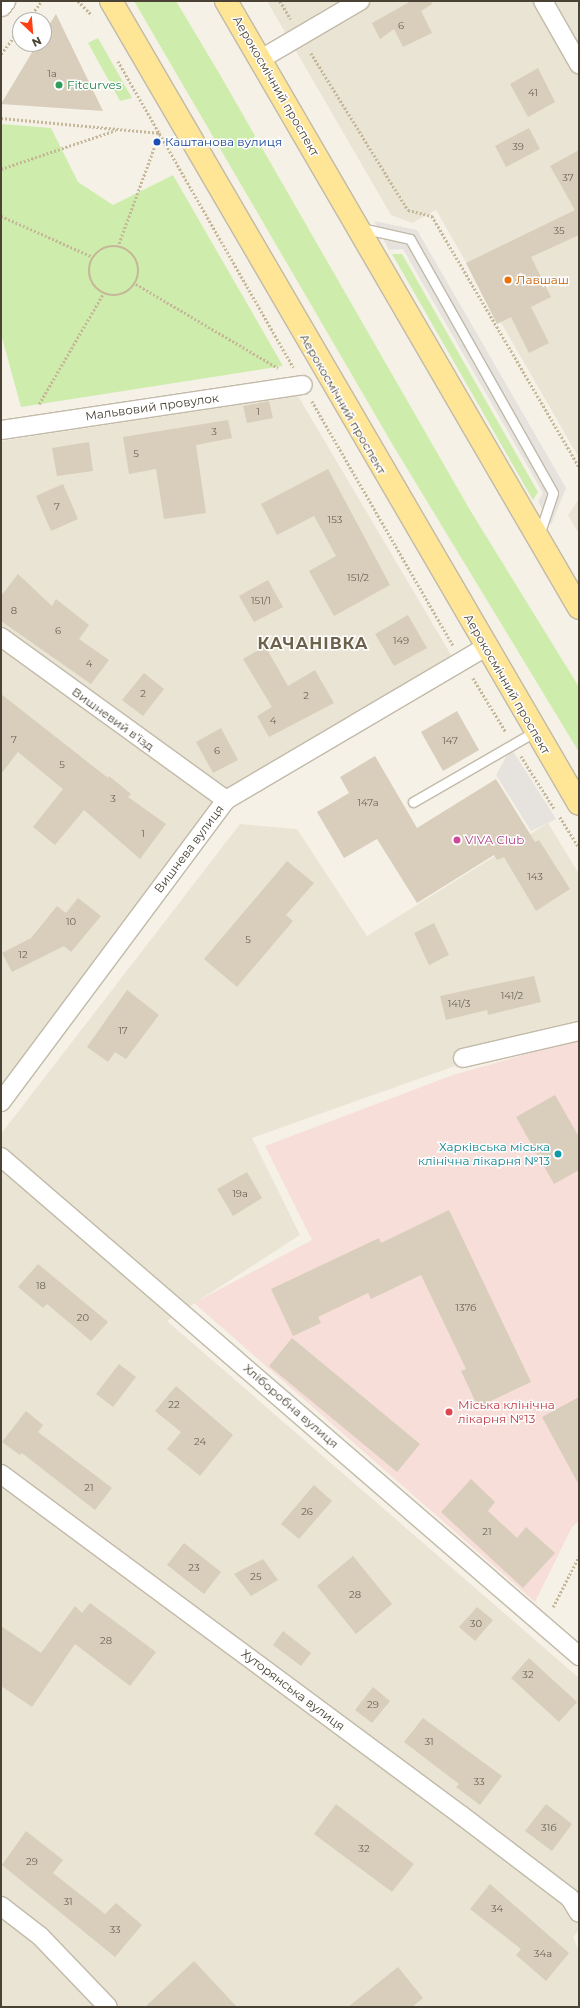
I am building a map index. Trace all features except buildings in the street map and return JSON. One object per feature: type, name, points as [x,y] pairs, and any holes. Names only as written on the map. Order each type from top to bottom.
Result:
[{"type":"main road","name":"Аерокосмічний проспект","points":[[111,1],[534,732],[579,804]]},
{"type":"main road","name":"Аерокосмічний проспект","points":[[226,1],[579,608]]},
{"type":"street","points":[[1,5],[4,1]]},
{"type":"street","points":[[261,59],[360,1]]},
{"type":"street","points":[[543,1],[579,64]]},
{"type":"street","name":"Мальвовий провулок","points":[[1,430],[303,385]]},
{"type":"street","name":"Вишневий в’їзд","points":[[1,638],[226,800]]},
{"type":"street","name":"Вишнева вулиця","points":[[1,1102],[226,800],[463,662],[486,647]]},
{"type":"street","points":[[463,1058],[579,1031]]},
{"type":"street","name":"Хліборобна вулиця","points":[[1,1157],[544,1624],[579,1656]]},
{"type":"street","name":"Хуторянська вулиця","points":[[1,1474],[467,1819],[570,1898],[579,1913]]},
{"type":"street","points":[[1,1906],[40,1936],[108,2007]]},
{"type":"lane","points":[[359,228],[410,239],[553,493],[538,538]]},
{"type":"lane","points":[[413,802],[534,732]]},
{"type":"path","points":[[33,12],[42,1]]},
{"type":"path","points":[[78,1],[96,22]]},
{"type":"path","points":[[280,1],[408,210],[432,216],[579,467]]},
{"type":"path","points":[[1,54],[12,40]]},
{"type":"path","points":[[115,55],[463,662],[579,848]]},
{"type":"path","points":[[1,118],[160,133]]},
{"type":"path","points":[[1,169],[117,129]]},
{"type":"path","points":[[118,247],[160,133]]},
{"type":"path","points":[[1,216],[93,258]]},
{"type":"path","points":[[118,247],[136,259],[138,276],[136,284],[120,297],[103,294],[96,289],[89,274],[93,258],[106,248],[118,247]]},
{"type":"path","points":[[136,284],[254,352],[303,385]]},
{"type":"path","points":[[27,425],[103,294]]},
{"type":"path","points":[[544,1624],[579,1556]]},
{"type":"shaded area","points":[[267,1],[579,1],[579,458],[436,210],[412,223],[391,215]]},
{"type":"shaded area","points":[[374,221],[417,230],[566,488],[551,525],[538,501],[543,493],[403,249],[389,250]]},
{"type":"shaded area","points":[[298,396],[457,665],[226,800],[1,1102],[1,441]]},
{"type":"shaded area","points":[[579,499],[579,534],[568,515]]},
{"type":"shaded area","points":[[511,748],[556,819],[531,831],[496,775]]},
{"type":"shaded area","points":[[548,823],[579,874],[579,1022],[252,1138],[300,1235],[167,1321],[579,1678],[579,1930],[573,1937],[579,1951],[579,2007],[1,2007],[1,1134],[240,824],[297,829],[367,936]]},
{"type":"shaded area","name":"Міська клінічна лікарня №13","points":[[579,1039],[579,1521],[572,1527],[535,1602],[194,1303],[312,1240],[265,1146],[453,1075]]},
{"type":"green space","points":[[134,1],[176,1],[219,73],[470,510],[579,687],[579,752],[394,447]]},
{"type":"green space","points":[[98,38],[132,98],[120,101],[88,43]]},
{"type":"green space","points":[[1,124],[51,128],[78,182],[113,205],[173,175],[283,366],[21,407],[1,334]]},
{"type":"green space","points":[[392,254],[402,254],[538,492],[533,500]]},
{"type":"place","name":"Fitcurves","points":[[59,85]]},
{"type":"place","name":"Каштанова вулиця","points":[[157,142]]},
{"type":"place","name":"Лавшаш","points":[[508,280]]},
{"type":"place","name":"VIVA Club","points":[[457,840]]},
{"type":"place","name":"Харківська міська клінічна лікарня №13","points":[[558,1154]]},
{"type":"place","name":"Міська клінічна лікарня №13","points":[[449,1412]]},
{"type":"district","name":"КАЧАНІВКА","points":[[313,644]]}]
